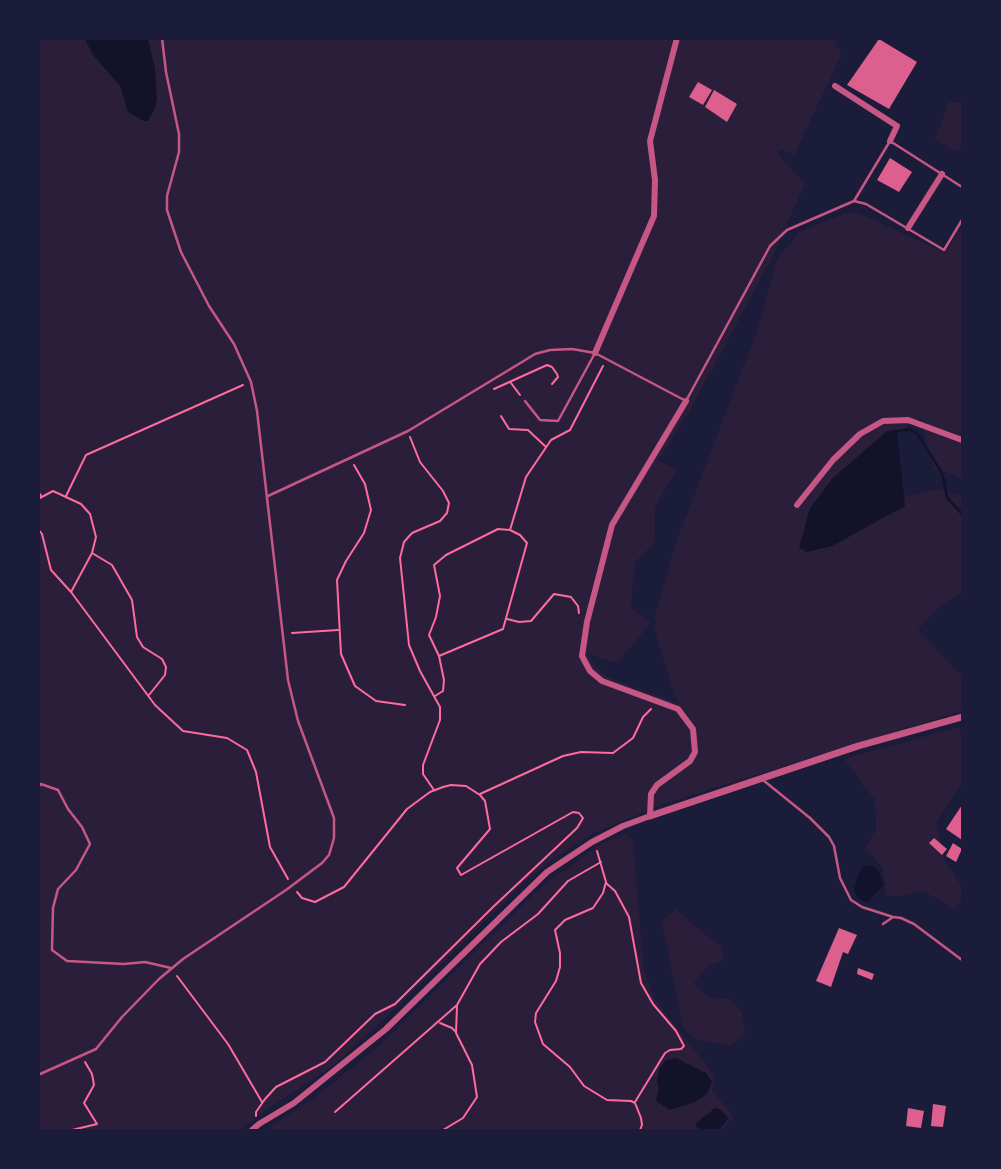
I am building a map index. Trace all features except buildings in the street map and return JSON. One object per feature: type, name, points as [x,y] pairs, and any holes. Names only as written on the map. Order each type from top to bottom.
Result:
[{"type":"street","points":[[595,354],[654,216],[656,192],[650,142],[677,38]]},
{"type":"street","points":[[835,86],[897,126],[890,141]]},
{"type":"street","points":[[908,228],[942,174]]},
{"type":"street","points":[[650,816],[651,794],[657,785],[685,766],[695,752],[693,729],[678,709],[602,681],[590,671],[582,656],[587,619],[612,525],[686,401]]},
{"type":"street","points":[[797,505],[833,460],[860,434],[883,421],[908,421],[962,440]]},
{"type":"street","points":[[252,1130],[295,1103],[346,1063],[386,1029],[532,885],[592,842],[623,825],[761,778],[858,746],[962,717]]},
{"type":"lane","points":[[38,1075],[96,1049],[129,1009],[171,968],[322,863],[329,855],[335,832],[334,818],[298,721],[288,680],[268,496],[251,382],[234,344],[193,277],[169,221],[167,196],[179,152],[179,134],[166,72],[163,38]]},
{"type":"lane","points":[[268,496],[408,431],[535,354],[550,350],[572,349],[595,354],[686,401],[770,246],[788,230],[854,201],[890,141],[962,187]]},
{"type":"lane","points":[[854,201],[866,204],[944,250],[962,220]]},
{"type":"lane","points":[[525,401],[540,420],[558,421],[595,354]]},
{"type":"lane","points":[[761,778],[829,837],[834,846],[840,877],[850,900],[862,907],[914,924],[962,960]]},
{"type":"lane","points":[[38,787],[41,784],[58,790],[90,844],[76,870],[58,888],[53,908],[52,950],[67,961],[124,964],[145,962],[171,968]]},
{"type":"lane","points":[[883,924],[892,917]]},
{"type":"path","points":[[510,530],[526,477],[551,440],[570,429],[607,359]]},
{"type":"path","points":[[484,385],[491,390],[547,365],[552,367],[558,377],[552,384]]},
{"type":"path","points":[[504,372],[516,389]]},
{"type":"path","points":[[66,496],[86,455],[251,382]]},
{"type":"path","points":[[501,416],[509,429],[528,430],[546,447]]},
{"type":"path","points":[[408,431],[420,462],[449,503],[447,513],[440,521],[412,533],[404,542],[400,558],[409,645],[440,707],[440,720],[423,765],[422,775],[435,790]]},
{"type":"path","points":[[349,458],[365,484],[370,510],[364,533],[337,580],[341,654],[355,686],[376,701],[405,705]]},
{"type":"path","points":[[38,491],[40,498],[53,491],[66,496],[81,504],[90,513],[96,537],[92,553],[71,592]]},
{"type":"path","points":[[38,529],[42,534],[51,570],[71,592],[148,695],[183,731],[227,738],[247,750],[256,772],[270,846],[302,898],[315,902],[344,887],[407,809],[435,790],[466,786],[485,801],[491,829],[457,869],[461,875],[573,812],[579,813],[582,820],[577,828],[395,1004],[375,1014],[325,1062],[276,1087],[256,1112],[260,1123]]},
{"type":"path","points":[[434,697],[443,691],[444,680],[439,656],[429,635],[440,596],[434,565],[446,555],[498,529],[510,530],[520,535],[527,542],[503,629],[439,656]]},
{"type":"path","points":[[92,553],[112,565],[132,600],[137,637],[144,647],[162,659],[166,667],[165,676],[148,695]]},
{"type":"path","points":[[506,619],[531,621],[554,594],[570,597],[579,606],[579,614],[587,619]]},
{"type":"path","points":[[283,636],[340,630]]},
{"type":"path","points":[[480,795],[564,756],[581,752],[613,753],[633,738],[656,699]]},
{"type":"path","points":[[592,842],[606,882],[615,891],[629,917],[638,972],[646,993],[676,1031],[684,1046],[666,1053],[635,1103]]},
{"type":"path","points":[[335,1112],[457,1005],[480,964],[501,942],[538,914],[568,881],[601,862]]},
{"type":"path","points":[[606,882],[598,903],[565,920],[555,930],[560,967],[556,981],[536,1013],[535,1022],[543,1044],[570,1067],[584,1086],[607,1100],[635,1103],[641,1118],[640,1130]]},
{"type":"path","points":[[171,968],[229,1044],[262,1103]]},
{"type":"path","points":[[456,1032],[457,1005]]},
{"type":"path","points":[[439,1023],[456,1032],[472,1065],[477,1087],[477,1097],[463,1118],[443,1130]]},
{"type":"path","points":[[72,1130],[97,1124],[85,1103],[94,1085],[92,1074],[81,1057]]},
{"type":"shaded area","points":[[38,39],[838,39],[835,44],[842,54],[794,155],[780,149],[777,154],[805,183],[773,256],[692,407],[658,461],[677,469],[655,507],[655,542],[635,562],[631,607],[651,623],[617,663],[590,656],[596,667],[606,676],[680,704],[674,694],[655,630],[655,616],[675,545],[756,334],[777,260],[799,232],[841,215],[857,212],[944,253],[962,227],[962,479],[933,469],[921,418],[885,439],[889,500],[939,489],[962,496],[962,597],[959,595],[940,605],[918,630],[962,676],[962,711],[666,803],[592,834],[528,879],[334,1065],[241,1130],[39,1130]]},
{"type":"shaded area","points":[[85,39],[148,39],[155,68],[157,99],[148,121],[128,112],[120,86],[93,55]]},
{"type":"shaded area","points":[[949,102],[962,103],[962,148],[955,151],[935,139]]},
{"type":"shaded area","points":[[910,428],[918,433],[941,469],[948,496],[962,512],[962,516],[946,499],[941,474],[916,434],[910,431],[897,432],[905,506],[832,546],[807,552],[799,548],[810,508],[833,478],[887,431]]},
{"type":"shaded area","points":[[959,727],[962,736],[962,784],[937,822],[944,859],[962,887],[962,899],[955,909],[923,891],[886,896],[883,868],[865,848],[876,829],[875,800],[844,759]]},
{"type":"shaded area","points":[[626,833],[633,842],[644,970],[654,998],[714,1075],[712,1090],[734,1117],[722,1130],[270,1130],[271,1126],[314,1098],[381,1044],[539,889],[602,843]]},
{"type":"shaded area","points":[[869,865],[878,870],[884,884],[867,903],[858,898],[854,889],[859,873]]},
{"type":"shaded area","points":[[676,909],[722,946],[723,960],[707,966],[694,983],[709,998],[730,999],[742,1012],[745,1032],[732,1046],[697,1040],[683,1028],[662,921]]},
{"type":"shaded area","points":[[676,1058],[706,1073],[712,1082],[707,1094],[695,1102],[670,1110],[656,1101],[659,1089],[657,1082],[659,1069],[666,1060]]},
{"type":"shaded area","points":[[715,1108],[729,1118],[719,1130],[702,1130],[696,1127],[696,1123]]}]
